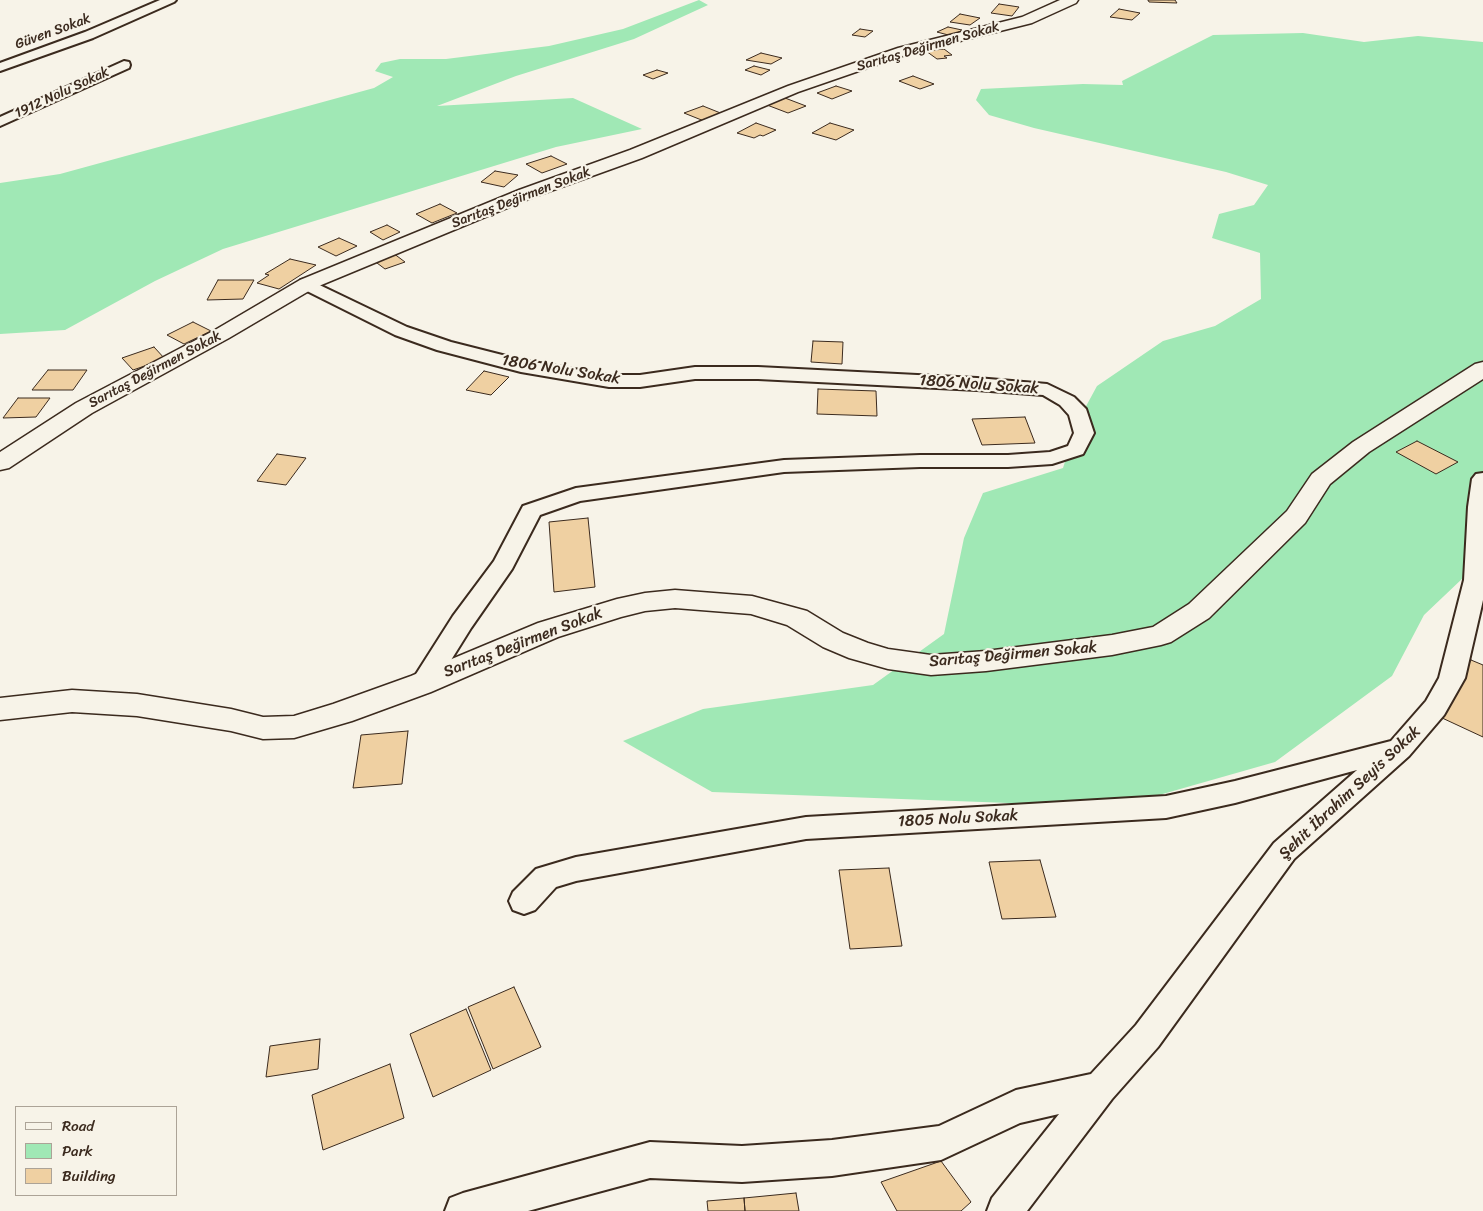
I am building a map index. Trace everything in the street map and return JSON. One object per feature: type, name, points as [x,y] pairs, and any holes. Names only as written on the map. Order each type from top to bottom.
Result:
[{"type":"street","name":"Güven Sokak","points":[[0,67],[89,35],[170,0]]},
{"type":"street","name":"Sarıtaş Değirmen Sokak","points":[[0,463],[84,408],[222,334],[308,284],[524,194],[636,154],[793,89],[903,51],[1027,20],[1071,0]]},
{"type":"street","name":"1912 Nolu Sokak","points":[[0,122],[124,65]]},
{"type":"street","name":"1806 Nolu Sokak","points":[[308,284],[401,331],[444,346],[521,366],[609,381],[640,381],[695,372],[758,373],[977,384],[1047,390],[1067,401],[1079,413],[1084,433],[1076,450],[1052,458],[1008,461],[920,461],[784,466],[576,495],[531,512],[504,564],[462,622],[424,682]]},
{"type":"street","name":"Sarıtaş Değirmen Sokak","points":[[0,709],[72,701],[127,705],[231,720],[263,728],[294,727],[341,714],[556,627],[617,608],[645,602],[674,600],[715,601],[752,605],[797,618],[833,640],[859,651],[888,659],[931,665],[986,661],[1112,645],[1161,635],[1199,611],[1296,517],[1321,479],[1328,473],[1360,447],[1483,369]]},
{"type":"street","name":"Şehit İbrahim Seyis Sokak","points":[[1005,1211],[1100,1088],[1147,1036],[1284,851],[1400,749],[1434,708],[1452,678],[1476,580],[1479,507],[1483,479]]},
{"type":"street","name":"1805 Nolu Sokak","points":[[524,901],[546,878],[576,869],[806,828],[1166,807],[1236,792],[1400,749]]},
{"type":"street","points":[[462,1211],[650,1160],[742,1164],[832,1158],[941,1143],[1016,1107],[1100,1088]]},
{"type":"green space","points":[[699,0],[708,5],[634,39],[516,76],[437,106],[573,98],[642,129],[556,147],[223,249],[155,281],[65,330],[0,334],[0,183],[60,174],[374,88],[393,77],[375,71],[381,63],[400,59],[446,59],[549,46],[623,29]]},
{"type":"green space","points":[[1303,33],[1364,42],[1418,36],[1483,42],[1483,559],[1424,615],[1392,676],[1275,762],[1117,807],[712,792],[623,741],[703,709],[873,685],[944,634],[964,538],[983,493],[1063,468],[1078,421],[1097,386],[1163,341],[1215,326],[1261,299],[1260,253],[1212,238],[1219,214],[1254,205],[1268,185],[1226,172],[1034,128],[989,115],[976,100],[981,89],[1083,84],[1123,85],[1122,81],[1213,35]]},
{"type":"building","points":[[1148,0],[1175,0],[1177,3],[1149,2]]},
{"type":"building","points":[[999,4],[1019,7],[1012,16],[991,13]]},
{"type":"building","points":[[1119,9],[1140,13],[1132,20],[1110,17]]},
{"type":"building","points":[[960,14],[980,18],[970,25],[950,22]]},
{"type":"building","points":[[948,27],[962,30],[952,36],[937,32]]},
{"type":"building","points":[[860,29],[873,31],[865,37],[852,35]]},
{"type":"building","points":[[944,49],[952,55],[944,56],[947,58],[937,59],[926,51]]},
{"type":"building","points":[[761,53],[782,58],[771,64],[746,60]]},
{"type":"building","points":[[754,66],[770,70],[761,75],[745,70]]},
{"type":"building","points":[[657,70],[668,73],[653,79],[643,75]]},
{"type":"building","points":[[913,76],[934,84],[920,89],[899,81]]},
{"type":"building","points":[[836,86],[852,91],[832,99],[817,93]]},
{"type":"building","points":[[785,98],[806,106],[788,113],[767,105]]},
{"type":"building","points":[[703,106],[723,114],[704,121],[684,113]]},
{"type":"building","points":[[756,123],[776,130],[754,138],[737,133]]},
{"type":"building","points":[[830,123],[854,130],[836,140],[812,133]]},
{"type":"building","points":[[551,156],[567,164],[542,173],[526,164]]},
{"type":"building","points":[[495,171],[518,175],[504,187],[481,182]]},
{"type":"building","points":[[440,204],[457,213],[432,223],[416,214]]},
{"type":"building","points":[[387,225],[400,232],[383,240],[370,232]]},
{"type":"building","points":[[339,238],[357,246],[336,256],[318,247]]},
{"type":"building","points":[[393,253],[405,262],[385,269],[373,260]]},
{"type":"building","points":[[290,259],[316,265],[279,289],[257,283],[269,275],[265,274]]},
{"type":"building","points":[[218,280],[254,280],[243,299],[207,300]]},
{"type":"building","points":[[193,322],[211,331],[184,344],[167,335]]},
{"type":"building","points":[[813,341],[843,342],[842,364],[811,362]]},
{"type":"building","points":[[154,347],[165,359],[133,370],[122,358]]},
{"type":"building","points":[[48,370],[87,370],[73,390],[32,390]]},
{"type":"building","points":[[484,371],[509,377],[491,395],[466,390]]},
{"type":"building","points":[[818,389],[876,391],[877,416],[817,414]]},
{"type":"building","points":[[18,398],[50,398],[36,417],[3,418]]},
{"type":"building","points":[[1025,417],[1035,443],[982,445],[972,419]]},
{"type":"building","points":[[1417,441],[1458,462],[1436,474],[1396,452]]},
{"type":"building","points":[[277,454],[306,458],[286,485],[257,481]]},
{"type":"building","points":[[588,518],[595,587],[554,592],[549,522]]},
{"type":"building","points":[[1471,660],[1483,665],[1483,737],[1440,717]]},
{"type":"building","points":[[408,731],[402,784],[353,788],[361,735]]},
{"type":"building","points":[[1040,860],[1056,917],[1002,919],[989,862]]},
{"type":"building","points":[[889,868],[902,946],[850,949],[839,870]]},
{"type":"building","points":[[514,987],[541,1047],[493,1069],[468,1007]]},
{"type":"building","points":[[466,1009],[491,1070],[433,1097],[410,1034]]},
{"type":"building","points":[[320,1039],[318,1069],[266,1077],[270,1046]]},
{"type":"building","points":[[390,1064],[404,1118],[323,1150],[312,1095]]},
{"type":"building","points":[[941,1161],[971,1202],[961,1211],[897,1211],[881,1182]]},
{"type":"building","points":[[796,1193],[799,1211],[745,1211],[744,1198]]},
{"type":"building","points":[[744,1198],[745,1211],[708,1211],[707,1201]]}]
